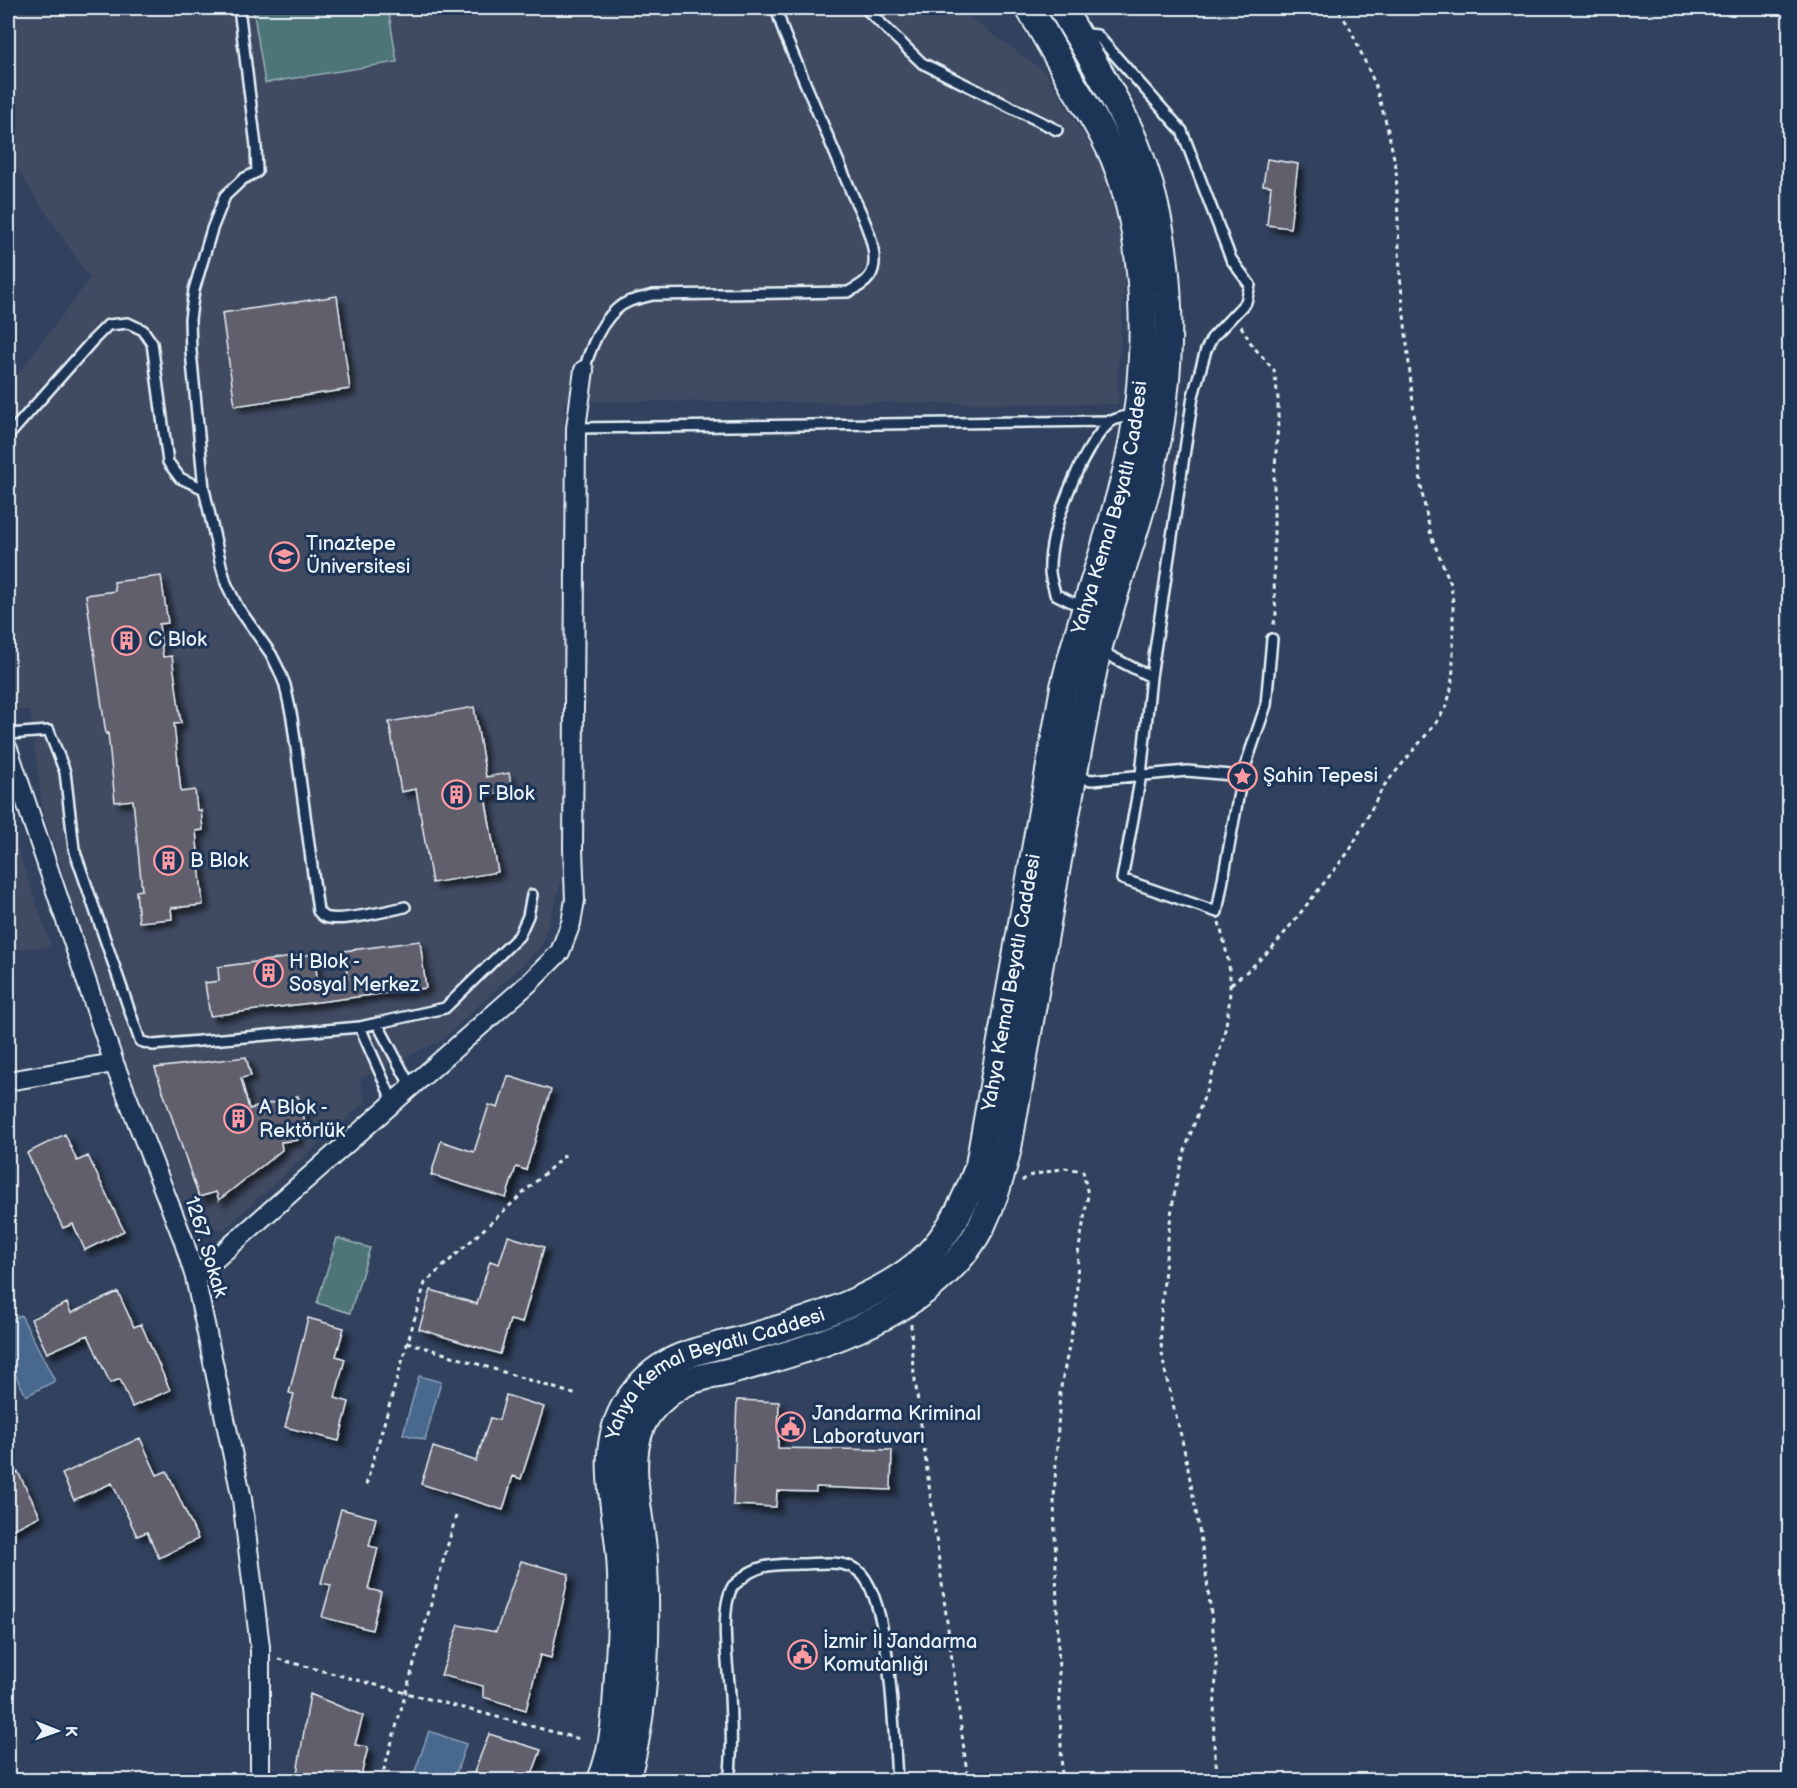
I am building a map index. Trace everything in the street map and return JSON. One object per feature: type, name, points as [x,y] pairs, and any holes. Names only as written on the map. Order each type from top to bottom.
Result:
[{"type":"main road","name":"Yahya Kemal Beyatlı Caddesi","points":[[601,1780],[613,1735],[620,1644],[620,1556],[610,1462],[612,1439],[626,1404],[636,1389],[653,1372],[672,1361],[692,1352],[807,1320],[882,1287],[917,1265],[934,1249],[960,1212],[979,1165],[1052,824],[1072,776],[1098,650],[1098,609],[1137,414],[1142,318],[1137,250],[1128,204],[1114,159],[1029,8]]},
{"type":"main road","name":"Yahya Kemal Beyatlı Caddesi","points":[[626,1780],[640,1713],[643,1682],[644,1565],[634,1456],[639,1433],[646,1417],[657,1404],[687,1381],[729,1372],[820,1344],[884,1317],[919,1307],[967,1248],[981,1226],[1002,1173],[1008,1148],[1052,824],[1064,687],[1142,509],[1157,441],[1168,345],[1168,307],[1162,239],[1147,176],[1125,118],[1062,8]]},
{"type":"street","points":[[195,1277],[529,983],[560,952],[571,922],[575,900],[573,837],[576,428],[584,370]]},
{"type":"street","name":"1267. Sokak","points":[[8,748],[114,1063],[183,1239],[195,1277],[243,1510],[260,1647],[260,1780]]},
{"type":"street","points":[[8,1081],[114,1063]]},
{"type":"lane","points":[[239,8],[256,146],[257,172],[243,179],[225,196],[212,229],[194,290],[190,319],[191,351],[204,489],[226,583],[237,606],[271,654],[285,686],[292,718],[318,911],[327,918],[339,919],[405,907]]},
{"type":"lane","points":[[584,370],[600,330],[614,313],[628,302],[653,295],[848,292],[860,286],[870,277],[874,268],[873,246],[866,222],[789,44],[777,8]]},
{"type":"lane","points":[[865,8],[922,63],[1057,130]]},
{"type":"lane","points":[[1076,32],[1098,35],[1182,131],[1231,259],[1250,285],[1246,302],[1212,338],[1206,350],[1193,396],[1151,677],[1141,775],[1122,879],[1217,912],[1242,776],[1266,705],[1272,639]]},
{"type":"lane","points":[[8,436],[93,339],[108,325],[128,323],[143,330],[152,343],[168,462],[180,478],[204,489]]},
{"type":"lane","points":[[576,428],[1110,421],[1137,414]]},
{"type":"lane","points":[[1098,609],[1071,602],[1055,594],[1050,572],[1052,547],[1065,496],[1089,450],[1110,421]]},
{"type":"lane","points":[[1098,650],[1151,677]]},
{"type":"lane","points":[[8,734],[50,731],[65,772],[74,849],[140,1041],[153,1045],[360,1027],[445,1008],[519,936],[528,916],[532,895]]},
{"type":"lane","points":[[1072,776],[1092,780],[1187,771],[1242,776]]},
{"type":"lane","points":[[377,1023],[411,1087]]},
{"type":"lane","points":[[360,1027],[393,1102]]},
{"type":"lane","points":[[729,1780],[732,1732],[725,1640],[727,1605],[733,1586],[748,1573],[766,1565],[841,1563],[858,1570],[876,1600],[885,1638],[897,1780]]},
{"type":"path","points":[[1231,984],[1275,945],[1322,888],[1350,850],[1383,787],[1436,723],[1447,705],[1451,689],[1453,602],[1451,584],[1431,536],[1422,493],[1400,275],[1396,168],[1375,84],[1350,28],[1337,8]]},
{"type":"path","points":[[1235,315],[1252,345],[1274,370],[1278,398],[1274,480],[1276,614],[1272,639]]},
{"type":"path","points":[[1217,912],[1228,958],[1231,984],[1228,1011],[1220,1050],[1178,1176],[1171,1216],[1160,1318],[1162,1352],[1184,1447],[1207,1576],[1216,1658],[1214,1751],[1220,1780]]},
{"type":"path","points":[[366,1485],[425,1283],[566,1154]]},
{"type":"path","points":[[1016,1186],[1028,1176],[1065,1168],[1083,1171],[1088,1195],[1078,1254],[1076,1311],[1060,1392],[1054,1499],[1062,1780]]},
{"type":"path","points":[[911,1324],[919,1307]]},
{"type":"path","points":[[919,1307],[911,1324],[912,1357],[968,1780]]},
{"type":"path","points":[[407,1342],[577,1395]]},
{"type":"path","points":[[381,1780],[456,1516]]},
{"type":"path","points":[[277,1659],[580,1739]]},
{"type":"shaded area","name":"Tınaztepe Üniversitesi","points":[[8,8],[956,8],[1045,72],[1110,179],[1125,269],[1118,404],[601,401],[564,403],[562,879],[541,947],[442,1040],[360,1079],[365,1102],[223,1230],[189,1218],[119,1047],[43,811],[30,711],[8,708],[8,387],[90,279],[8,155]]},
{"type":"shaded area","points":[[8,821],[51,946],[8,950]]},
{"type":"shaded area","points":[[21,1315],[55,1381],[26,1396],[8,1360],[8,1322]]},
{"type":"shaded area","points":[[419,1376],[441,1382],[425,1440],[403,1434]]},
{"type":"shaded area","points":[[429,1731],[466,1744],[454,1780],[412,1780]]},
{"type":"green space","points":[[253,8],[388,8],[397,62],[265,83]]},
{"type":"green space","points":[[337,1238],[370,1248],[350,1313],[317,1303]]},
{"type":"building","points":[[1267,159],[1298,164],[1290,228],[1267,225],[1271,186],[1263,185]]},
{"type":"building","points":[[337,296],[350,389],[235,406],[222,313]]},
{"type":"building","points":[[161,576],[168,623],[159,624],[163,657],[172,656],[181,723],[174,724],[181,792],[195,790],[197,810],[201,810],[203,830],[196,831],[203,905],[171,908],[172,919],[139,922],[136,891],[142,890],[133,800],[115,802],[108,733],[106,734],[86,595],[115,591],[114,582]]},
{"type":"building","name":"F Blok","points":[[474,707],[486,777],[509,773],[512,791],[485,796],[498,872],[432,883],[416,789],[401,792],[389,722]]},
{"type":"building","name":"H Blok - Sosyal Merkez","points":[[420,941],[426,988],[210,1016],[205,983],[219,981],[218,967],[314,954],[318,983],[348,979],[344,951]]},
{"type":"building","name":"A Blok - Rektörlük","points":[[246,1057],[251,1076],[241,1078],[249,1109],[298,1096],[307,1129],[296,1132],[298,1140],[281,1142],[282,1150],[219,1200],[216,1192],[199,1197],[155,1068]]},
{"type":"building","points":[[508,1076],[551,1090],[526,1170],[516,1167],[506,1198],[431,1175],[441,1141],[474,1152],[489,1105],[498,1108]]},
{"type":"building","points":[[65,1134],[77,1161],[88,1156],[124,1231],[85,1250],[73,1224],[63,1228],[27,1153]]},
{"type":"building","points":[[508,1236],[544,1247],[522,1323],[510,1320],[500,1354],[419,1329],[431,1290],[477,1304],[490,1261],[499,1264]]},
{"type":"building","points":[[118,1292],[134,1327],[141,1324],[170,1390],[132,1407],[120,1379],[110,1383],[88,1335],[47,1353],[31,1319],[67,1303],[71,1313]]},
{"type":"building","points":[[308,1318],[344,1328],[336,1356],[345,1359],[335,1398],[349,1402],[339,1441],[285,1427],[294,1394],[289,1393]]},
{"type":"building","points":[[506,1395],[544,1407],[521,1479],[513,1476],[503,1510],[421,1484],[433,1447],[476,1461],[490,1418],[499,1420]]},
{"type":"building","points":[[737,1400],[779,1402],[778,1448],[892,1450],[891,1490],[816,1487],[816,1492],[777,1491],[776,1507],[733,1505]]},
{"type":"building","points":[[140,1438],[157,1475],[167,1471],[198,1539],[159,1558],[147,1532],[137,1536],[112,1483],[74,1500],[62,1474]]},
{"type":"building","points":[[18,1472],[40,1516],[8,1532],[8,1478]]},
{"type":"building","points":[[341,1509],[376,1518],[369,1546],[378,1548],[368,1589],[381,1592],[372,1630],[322,1617],[331,1585],[321,1583]]},
{"type":"building","points":[[521,1561],[569,1574],[551,1658],[540,1655],[526,1710],[483,1697],[483,1686],[441,1675],[459,1625],[496,1632]]},
{"type":"building","points":[[310,1694],[363,1716],[355,1745],[368,1747],[360,1780],[296,1780]]},
{"type":"building","points":[[489,1734],[541,1750],[530,1780],[471,1780]]},
{"type":"place","name":"Tınaztepe Üniversitesi","points":[[285,556]]},
{"type":"place","name":"C Blok","points":[[127,640]]},
{"type":"place","name":"Şahin Tepesi","points":[[1242,776]]},
{"type":"place","name":"F Blok","points":[[457,794]]},
{"type":"place","name":"B Blok","points":[[169,861]]},
{"type":"place","name":"H Blok - Sosyal Merkez","points":[[268,973]]},
{"type":"place","name":"A Blok - Rektörlük","points":[[238,1119]]},
{"type":"place","name":"Jandarma Kriminal Laboratuvarı","points":[[791,1426]]},
{"type":"place","name":"İzmir İl Jandarma Komutanlığı","points":[[802,1654]]}]
